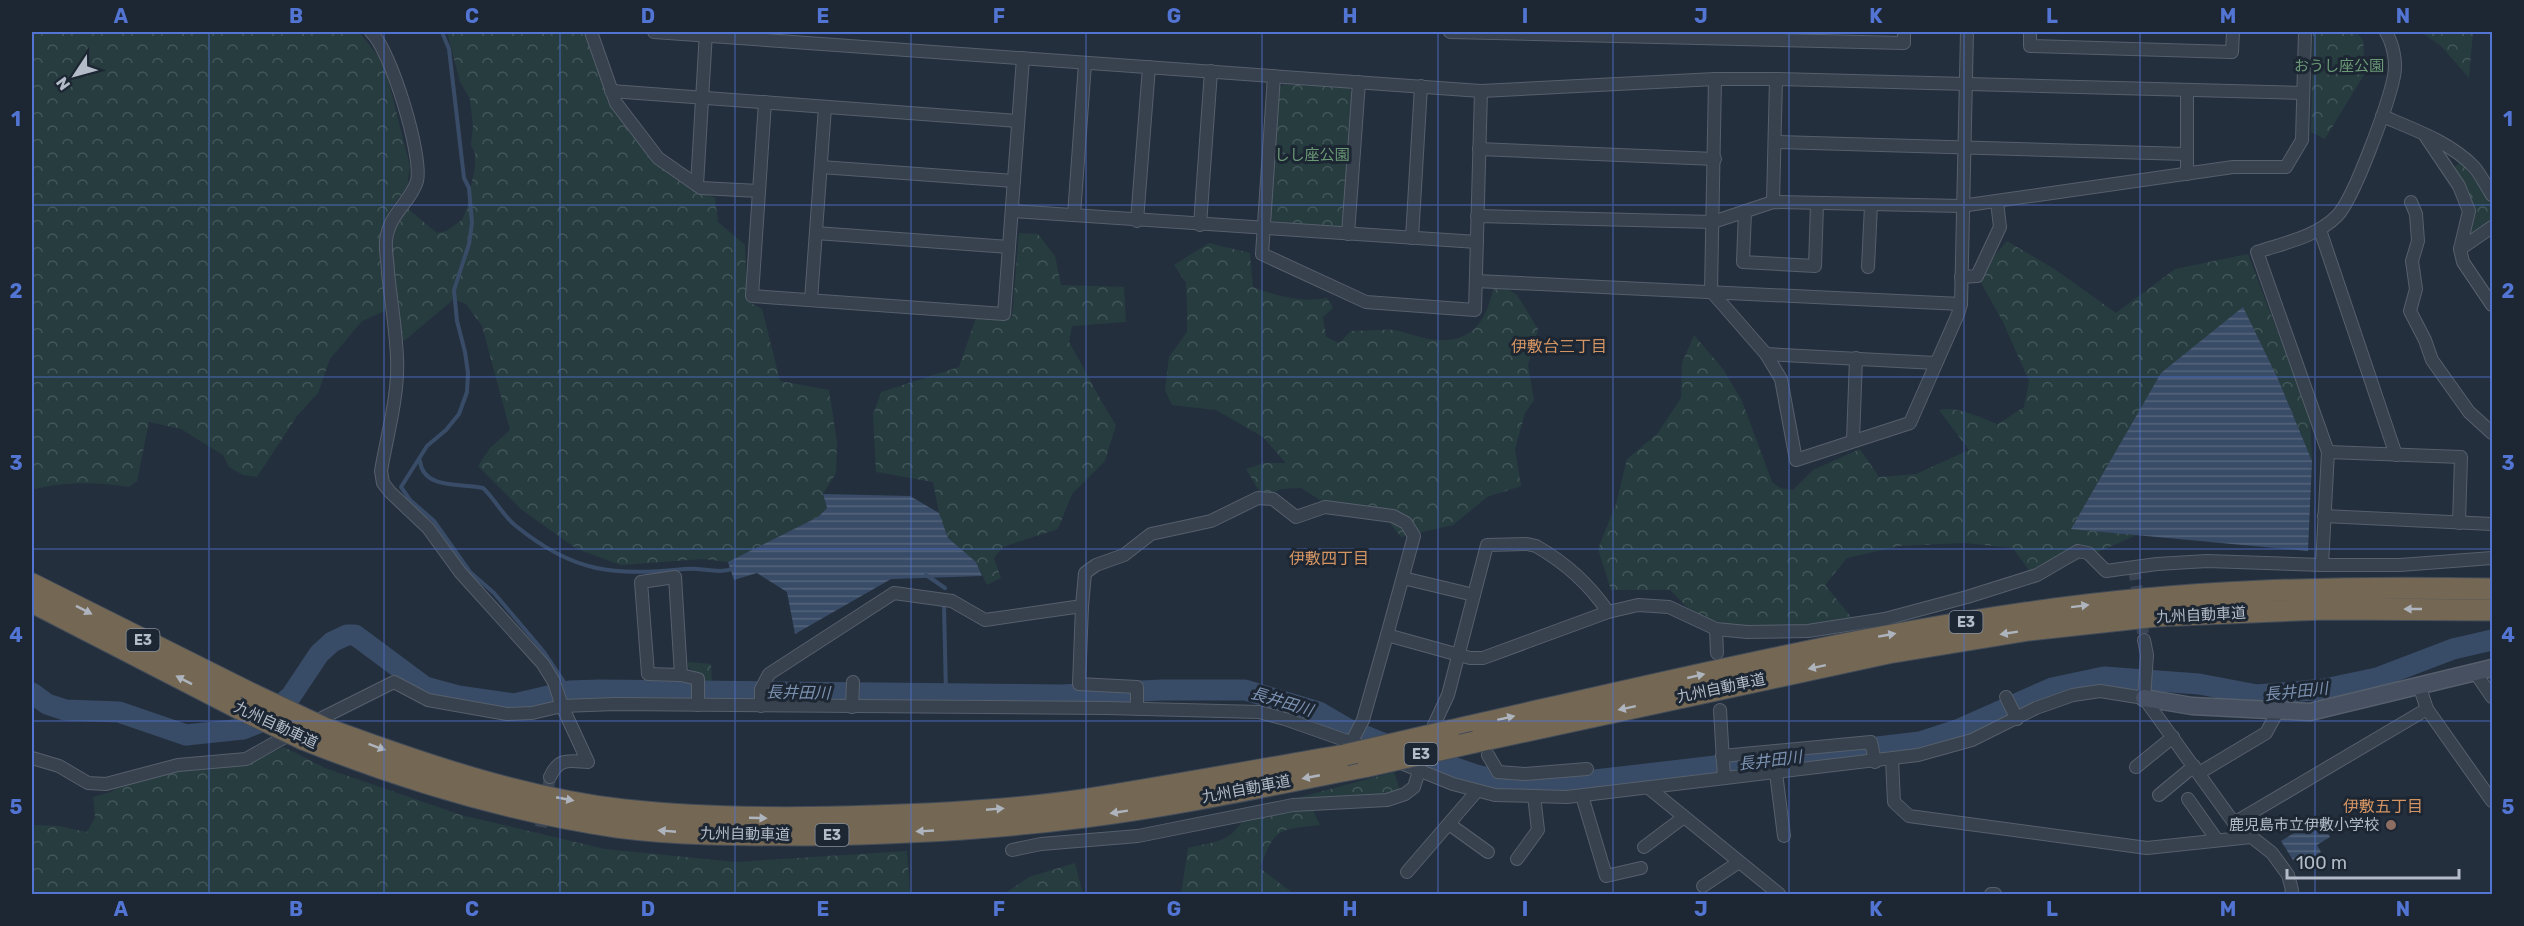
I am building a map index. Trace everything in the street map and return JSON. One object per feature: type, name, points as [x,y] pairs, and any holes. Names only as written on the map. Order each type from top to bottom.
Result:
[{"type":"highway","points":[[2370,587],[2493,580]]},
{"type":"highway","name":"九州自動車道","points":[[32,584],[322,727],[433,766],[486,782],[622,810],[689,816],[759,818],[933,814],[1081,800],[1351,744],[1442,728],[1886,635],[2027,612],[2132,600],[2370,587],[2493,589]]},
{"type":"highway","name":"九州自動車道","points":[[32,602],[303,739],[406,778],[483,801],[619,827],[702,834],[846,835],[1010,826],[1167,805],[1368,766],[1481,748],[1866,657],[2029,630],[2169,616],[2325,609],[2443,609],[2493,612]]},
{"type":"street","points":[[371,32],[385,50],[392,66],[416,158],[418,177],[415,188],[392,221],[386,243],[398,361],[381,471],[383,483],[407,510],[428,528],[460,572],[543,664],[554,682],[562,706],[588,762],[565,761],[555,766],[550,777]]},
{"type":"street","points":[[591,32],[616,103],[658,158],[701,188],[759,191]]},
{"type":"street","points":[[654,32],[1481,91],[1715,79],[1776,79],[2303,93]]},
{"type":"street","points":[[1450,32],[1717,34],[1904,43],[1904,32]]},
{"type":"street","points":[[1715,79],[1711,291],[1766,354],[1781,379],[1796,460],[1910,423],[1961,304],[1961,206],[1967,32]]},
{"type":"street","points":[[2031,32],[2030,46],[2232,52],[2233,32]]},
{"type":"street","points":[[1477,216],[1713,222],[1773,202],[1961,206],[2233,167],[2286,167],[2302,140],[2305,32]]},
{"type":"street","points":[[2322,565],[2328,452],[2257,252],[2320,230],[2346,205],[2382,116],[2395,74],[2394,54],[2386,32]]},
{"type":"street","points":[[697,185],[706,34]]},
{"type":"street","points":[[765,102],[752,296],[1004,314],[1023,58]]},
{"type":"street","points":[[1074,215],[1085,63]]},
{"type":"street","points":[[1137,221],[1149,67]]},
{"type":"street","points":[[1200,225],[1211,71]]},
{"type":"street","points":[[1274,76],[1262,254],[1366,302],[1475,310],[1481,91]]},
{"type":"street","points":[[1773,202],[1776,79]]},
{"type":"street","points":[[1348,234],[1359,82]]},
{"type":"street","points":[[1412,238],[1421,86]]},
{"type":"street","points":[[2187,90],[2187,174]]},
{"type":"street","points":[[611,91],[1018,121]]},
{"type":"street","points":[[811,300],[825,107]]},
{"type":"street","points":[[2382,116],[2424,133],[2461,155],[2475,168],[2493,195]]},
{"type":"street","points":[[2424,133],[2459,186],[2469,211],[2460,249],[2463,262],[2493,305]]},
{"type":"street","points":[[1775,142],[2186,154]]},
{"type":"street","points":[[1479,149],[1715,159]]},
{"type":"street","points":[[821,167],[1014,181]]},
{"type":"street","points":[[1961,277],[1977,276],[2000,227],[1997,202]]},
{"type":"street","points":[[2411,202],[2416,214],[2418,241],[2412,261],[2416,289],[2410,311],[2419,326],[2432,360],[2469,412],[2493,433]]},
{"type":"street","points":[[1745,212],[1743,262],[1815,266],[1817,204]]},
{"type":"street","points":[[1868,267],[1871,205]]},
{"type":"street","points":[[1012,211],[1477,242]]},
{"type":"street","points":[[2460,249],[2493,227]]},
{"type":"street","points":[[2320,230],[2396,455]]},
{"type":"street","points":[[816,233],[1009,247]]},
{"type":"street","points":[[1476,281],[1961,304]]},
{"type":"street","points":[[1766,354],[1936,363]]},
{"type":"street","points":[[1853,441],[1856,358]]},
{"type":"street","points":[[2328,452],[2461,457],[2458,523]]},
{"type":"street","points":[[1137,709],[1137,687],[1079,684],[1085,573],[1096,565],[1124,555],[1151,534],[1211,521],[1258,498],[1273,499],[1296,517],[1325,507],[1393,516],[1411,529],[1414,536],[1363,720],[1351,744]]},
{"type":"street","points":[[2324,516],[2493,524]]},
{"type":"street","points":[[1442,728],[1448,695],[1486,545],[1527,543],[1548,553],[1596,594],[1608,612]]},
{"type":"street","points":[[1387,635],[1470,658],[1483,658],[1608,612],[1638,605],[1669,608],[1716,630],[1808,631],[1885,619],[1966,597],[2037,575],[2078,551],[2088,553],[2106,570],[2207,561],[2400,565],[2493,558]]},
{"type":"street","points":[[681,675],[675,578],[641,582],[648,674],[681,675],[698,679],[698,697]]},
{"type":"street","points":[[1403,578],[1474,594]]},
{"type":"street","points":[[761,697],[769,674],[894,593],[952,601],[985,620],[1082,606]]},
{"type":"street","points":[[1716,630],[1717,653]]},
{"type":"street","points":[[2144,640],[2147,655],[2144,695],[2234,823],[2272,853],[2288,875],[2291,894]]},
{"type":"street","points":[[32,758],[59,766],[88,783],[106,784],[178,765],[246,759],[394,682],[428,700],[507,714],[532,714],[562,706],[698,697],[761,697],[852,707],[1259,712],[1477,791],[1495,795],[1582,796],[1918,755],[1972,740],[2055,700],[2100,691],[2144,695],[2192,706],[2320,711],[2493,668]]},
{"type":"street","points":[[2474,671],[2493,697]]},
{"type":"street","points":[[852,707],[853,681]]},
{"type":"street","points":[[2419,685],[2427,710],[2493,801]]},
{"type":"street","points":[[2006,697],[2017,718]]},
{"type":"street","points":[[1720,710],[1724,778]]},
{"type":"street","points":[[2234,823],[2427,710]]},
{"type":"street","points":[[2159,795],[2197,770],[2266,733],[2278,711]]},
{"type":"street","points":[[2136,766],[2173,737]]},
{"type":"street","points":[[1722,756],[1871,742],[1875,762]]},
{"type":"street","points":[[1481,748],[1498,772],[1495,795]]},
{"type":"street","points":[[1892,759],[1894,802],[1910,816],[2147,848],[2251,837]]},
{"type":"street","points":[[1498,772],[1525,774],[1576,772],[1587,769]]},
{"type":"street","points":[[1012,850],[1041,844],[1138,836],[1293,805],[1386,800],[1405,794],[1414,787],[1419,771]]},
{"type":"street","points":[[1776,772],[1784,836]]},
{"type":"street","points":[[1650,789],[1779,894]]},
{"type":"street","points":[[1407,872],[1477,791]]},
{"type":"street","points":[[1517,859],[1538,830],[1533,796]]},
{"type":"street","points":[[1582,796],[1606,876],[1641,868]]},
{"type":"street","points":[[2188,799],[2217,840]]},
{"type":"street","points":[[1644,847],[1684,817]]},
{"type":"street","points":[[1449,824],[1488,852]]},
{"type":"street","points":[[1703,886],[1739,862]]},
{"type":"green space","points":[[32,32],[359,32],[379,57],[388,79],[410,167],[407,187],[389,211],[380,241],[385,311],[362,321],[330,359],[318,393],[297,416],[257,477],[243,475],[229,467],[223,455],[181,429],[149,422],[137,481],[129,487],[80,483],[32,490]]},
{"type":"green space","points":[[447,32],[584,32],[600,75],[624,118],[690,187],[715,198],[718,222],[745,245],[747,301],[762,309],[780,381],[829,390],[837,442],[836,473],[823,494],[827,508],[818,517],[728,562],[703,559],[621,565],[577,549],[522,510],[478,466],[490,448],[510,430],[482,326],[466,304],[454,299],[404,341],[400,334],[392,268],[396,230],[408,209],[437,233],[446,231],[462,220],[467,208],[475,166],[475,154],[471,145],[473,127],[470,99],[460,82]]},
{"type":"green space","name":"おうし座公園","points":[[2313,32],[2356,32],[2363,40],[2365,73],[2325,139],[2311,132]]},
{"type":"green space","points":[[2421,32],[2473,32],[2469,78],[2441,46]]},
{"type":"green space","name":"しし座公園","points":[[1284,84],[1349,88],[1353,94],[1344,223],[1338,228],[1274,223],[1270,217],[1279,88]]},
{"type":"green space","points":[[2461,162],[2492,203],[2492,221],[2464,239],[2470,210],[2452,169]]},
{"type":"green space","points":[[1019,233],[1038,234],[1055,256],[1061,285],[1124,287],[1126,322],[1072,326],[1069,342],[1116,425],[1105,461],[1072,494],[1058,529],[1003,547],[994,558],[1001,578],[987,585],[976,562],[948,539],[939,513],[933,482],[876,472],[873,415],[881,392],[959,367],[977,315],[1012,317]]},
{"type":"green space","points":[[2007,241],[2056,270],[2116,313],[2175,269],[2248,254],[2310,417],[2312,461],[2278,379],[2242,307],[2072,528],[2137,535],[2035,579],[2013,548],[1964,543],[1899,546],[1847,558],[1825,585],[1856,623],[1813,628],[1749,628],[1697,617],[1670,590],[1611,590],[1598,549],[1616,504],[1627,459],[1657,434],[1681,398],[1682,363],[1694,335],[1723,369],[1742,401],[1772,482],[1780,488],[1793,490],[1813,470],[1860,449],[1879,477],[1916,474],[1969,450],[1939,410],[1953,409],[1998,424],[2024,407],[2029,381],[2003,322],[1977,276]]},
{"type":"green space","points":[[1209,243],[1250,253],[1253,287],[1289,298],[1308,300],[1327,298],[1333,308],[1323,317],[1326,337],[1339,343],[1351,331],[1377,330],[1397,331],[1440,340],[1454,339],[1474,329],[1481,320],[1492,296],[1495,281],[1517,295],[1538,329],[1528,365],[1534,400],[1525,413],[1515,449],[1521,486],[1487,497],[1453,525],[1401,537],[1383,515],[1357,505],[1328,505],[1301,488],[1281,489],[1263,497],[1246,469],[1264,463],[1286,463],[1263,437],[1216,410],[1172,405],[1165,390],[1169,357],[1187,332],[1186,283],[1174,265]]},
{"type":"green space","points":[[688,662],[711,664],[712,683],[705,683],[688,667]]},
{"type":"green space","points":[[284,747],[325,768],[461,815],[605,849],[736,862],[907,851],[910,894],[32,894],[32,827],[34,825],[59,826],[87,832],[95,817],[93,797],[111,792],[152,765],[178,762],[247,765]]},
{"type":"green space","points":[[1394,772],[1402,796],[1312,808],[1320,825],[1287,830],[1275,838],[1260,868],[1294,894],[1181,894],[1188,848],[1217,841],[1230,835],[1249,811]]},
{"type":"green space","points":[[1075,863],[1083,894],[1004,894],[1029,877]]},
{"type":"water","points":[[2243,307],[2278,379],[2312,461],[2308,551],[2071,529],[2161,373]]},
{"type":"water","points":[[823,494],[910,496],[939,513],[948,538],[976,562],[982,576],[891,579],[795,634],[787,592],[757,573],[734,580],[728,562],[818,517],[827,508]]},
{"type":"water","points":[[2318,818],[2330,837],[2317,845],[2321,852],[2303,863],[2299,856],[2293,860],[2281,841]]},
{"type":"waterway","points":[[442,32],[449,49],[464,178],[469,188],[472,223],[469,244],[454,290],[457,321],[468,373],[467,392],[459,414],[446,430],[427,446],[401,487],[410,500],[434,521],[470,572],[494,593],[544,652],[570,691]]},
{"type":"waterway","points":[[420,461],[428,477],[436,481],[483,488],[516,526],[537,542],[576,562],[595,568],[636,572],[691,569],[722,571],[734,568]]},
{"type":"waterway","points":[[926,575],[945,588]]},
{"type":"waterway","points":[[944,605],[946,694]]},
{"type":"waterway","name":"長井田川","points":[[32,693],[47,704],[65,710],[119,712],[186,735],[243,729],[261,722],[291,696],[319,654],[332,642],[347,635],[355,635],[425,687],[458,696],[514,704],[570,691],[599,690],[1062,695],[1162,690],[1245,690],[1319,712],[1348,729],[1380,742],[1476,775],[1515,784],[1578,782],[1920,742],[1957,730],[2052,688],[2104,677],[2199,684],[2257,695],[2325,689],[2377,678],[2453,649],[2492,640]]},
{"type":"tunnel","points":[[2134,568],[2144,640]]},
{"type":"tunnel","points":[[541,827],[550,777]]},
{"type":"place","name":"鹿児島市立伊敷小学校","points":[[2391,825]]},
{"type":"district","name":"伊敷台三丁目","points":[[1559,346]]},
{"type":"district","name":"伊敷四丁目","points":[[1329,558]]},
{"type":"district","name":"伊敷五丁目","points":[[2383,806]]}]
